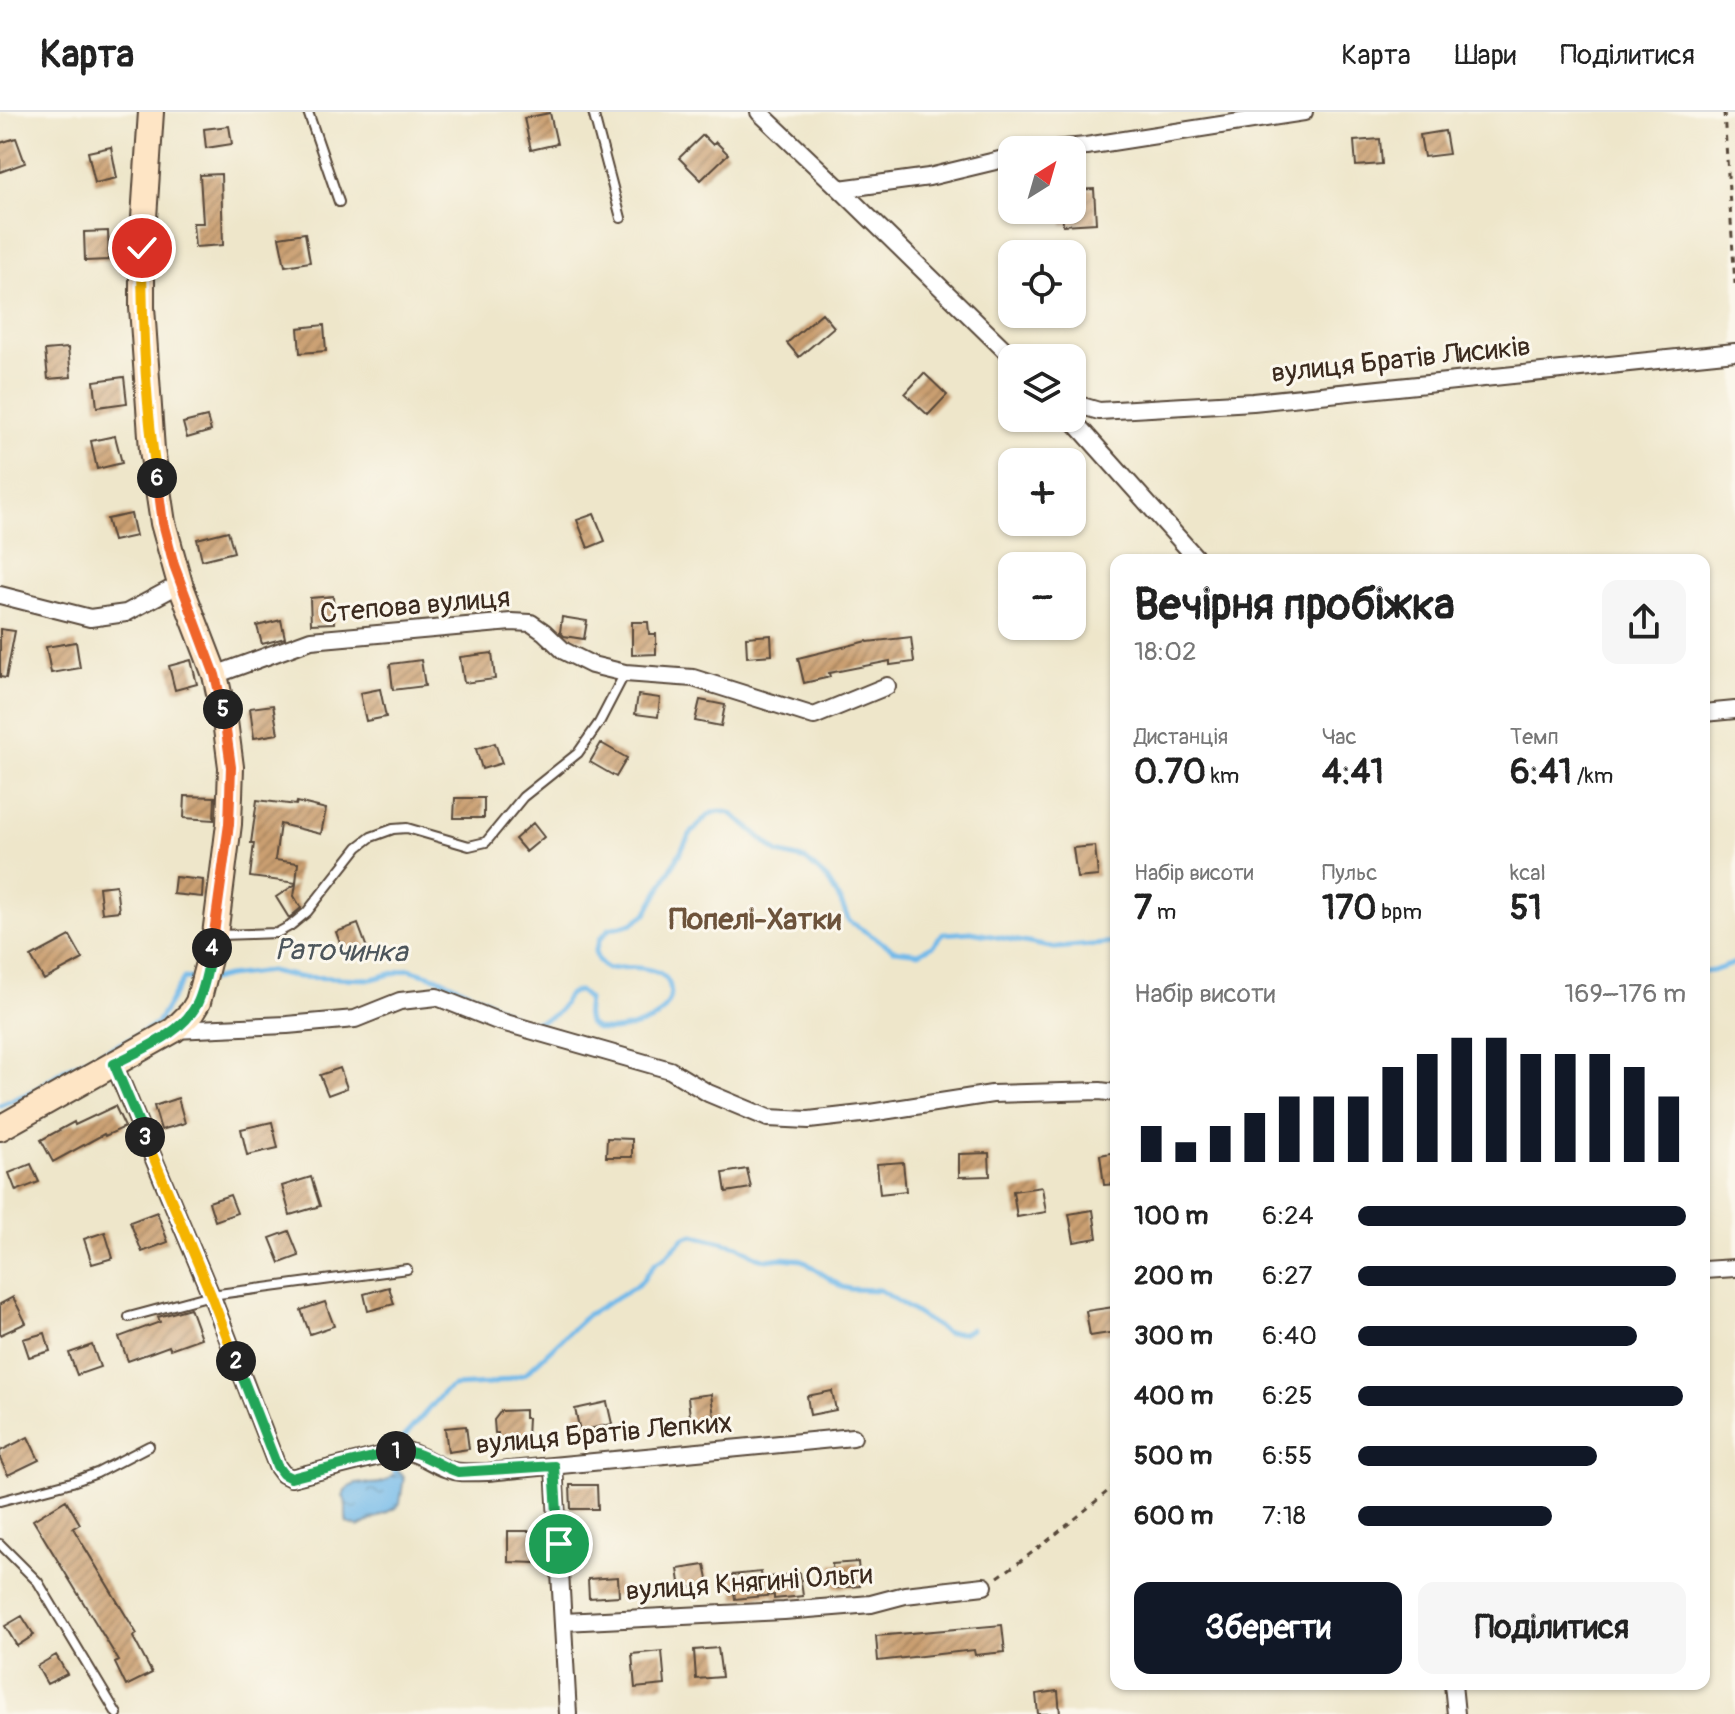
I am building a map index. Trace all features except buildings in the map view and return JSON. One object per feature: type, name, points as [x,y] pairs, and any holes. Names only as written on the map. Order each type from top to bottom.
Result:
[{"type":"main road","points":[[0,1128],[174,1030],[198,1002],[213,945],[229,824],[231,767],[215,675],[180,584],[163,523],[152,450],[142,307],[142,248],[151,112]]},
{"type":"street","points":[[759,112],[999,344]]},
{"type":"street","points":[[1086,146],[1304,112]]},
{"type":"street","points":[[840,189],[929,177],[998,160]]},
{"type":"street","name":"вулиця Братів Лисиків","points":[[1086,407],[1099,411],[1253,402],[1735,352]]},
{"type":"street","points":[[1084,432],[1193,554]]},
{"type":"street","points":[[0,595],[90,618],[126,613],[180,584]]},
{"type":"street","name":"Степова вулиця","points":[[215,675],[311,640],[511,622],[531,623],[564,651],[592,665],[625,673],[693,678],[814,716],[887,686]]},
{"type":"street","points":[[1710,712],[1735,710]]},
{"type":"street","points":[[174,1030],[355,1019],[400,1001],[437,997],[495,1020],[670,1070],[708,1093],[768,1118],[809,1120],[992,1094],[1110,1092]]},
{"type":"street","name":"вулиця Братів Лепких","points":[[114,1064],[211,1295],[277,1466],[283,1474],[291,1478],[403,1450],[458,1472],[554,1466],[853,1437]]},
{"type":"street","points":[[1710,1270],[1735,1268]]},
{"type":"street","points":[[554,1466],[568,1714]]},
{"type":"street","name":"вулиця Княгині Ольги","points":[[564,1622],[871,1604],[905,1595],[984,1586]]},
{"type":"street","points":[[1454,1690],[1456,1714]]},
{"type":"lane","points":[[308,112],[339,202]]},
{"type":"lane","points":[[593,112],[621,218]]},
{"type":"lane","points":[[213,945],[277,933],[290,926],[307,912],[358,847],[371,837],[393,829],[407,828],[469,846],[486,842],[523,797],[578,753],[599,723],[625,673]]},
{"type":"lane","points":[[129,1317],[211,1295],[407,1269]]},
{"type":"lane","points":[[0,1501],[97,1473],[149,1446]]},
{"type":"lane","points":[[0,1544],[38,1582],[117,1714]]},
{"type":"path","points":[[1724,112],[1735,284]]},
{"type":"path","points":[[984,1586],[1031,1554],[1110,1490]]},
{"type":"water","points":[[399,1471],[404,1476],[397,1507],[359,1527],[347,1523],[345,1490],[356,1484],[383,1482]]},
{"type":"waterway","name":"Раточинка","points":[[528,1023],[553,1015],[568,995],[579,991],[588,999],[586,1014],[589,1023],[602,1030],[623,1029],[644,1023],[664,1010],[670,996],[665,977],[645,969],[607,969],[595,952],[600,939],[609,929],[633,923],[646,914],[689,836],[703,820],[720,811],[730,813],[778,853],[806,860],[827,879],[849,921],[894,950],[919,953],[932,946],[943,934],[971,932],[1055,948],[1110,943]]},
{"type":"waterway","name":"Раточинка","points":[[1710,971],[1735,963]]},
{"type":"waterway","name":"Раточинка","points":[[211,980],[270,971],[298,977],[372,979],[409,969],[438,978],[484,999],[519,1020]]},
{"type":"waterway","name":"Раточинка","points":[[0,1105],[34,1091],[65,1069],[156,1024],[184,978],[197,979]]},
{"type":"waterway","points":[[401,1440],[453,1386],[490,1384],[525,1374],[587,1315],[635,1287],[655,1263],[684,1238],[693,1235],[738,1246],[767,1260],[802,1260],[842,1287],[880,1290],[947,1333],[963,1333],[971,1329]]},
{"type":"waterway","points":[[395,1462],[395,1472]]},
{"type":"district","name":"Попелі-Хатки","points":[[755,919]]},
{"type":"route","points":[[142,248],[142,307],[152,450],[163,523],[180,584],[215,675],[231,767],[229,824],[215,935],[198,1002],[174,1030],[114,1064],[211,1295],[277,1466],[283,1474],[291,1478],[311,1474],[403,1450],[458,1472],[554,1466],[559,1544]]}]
